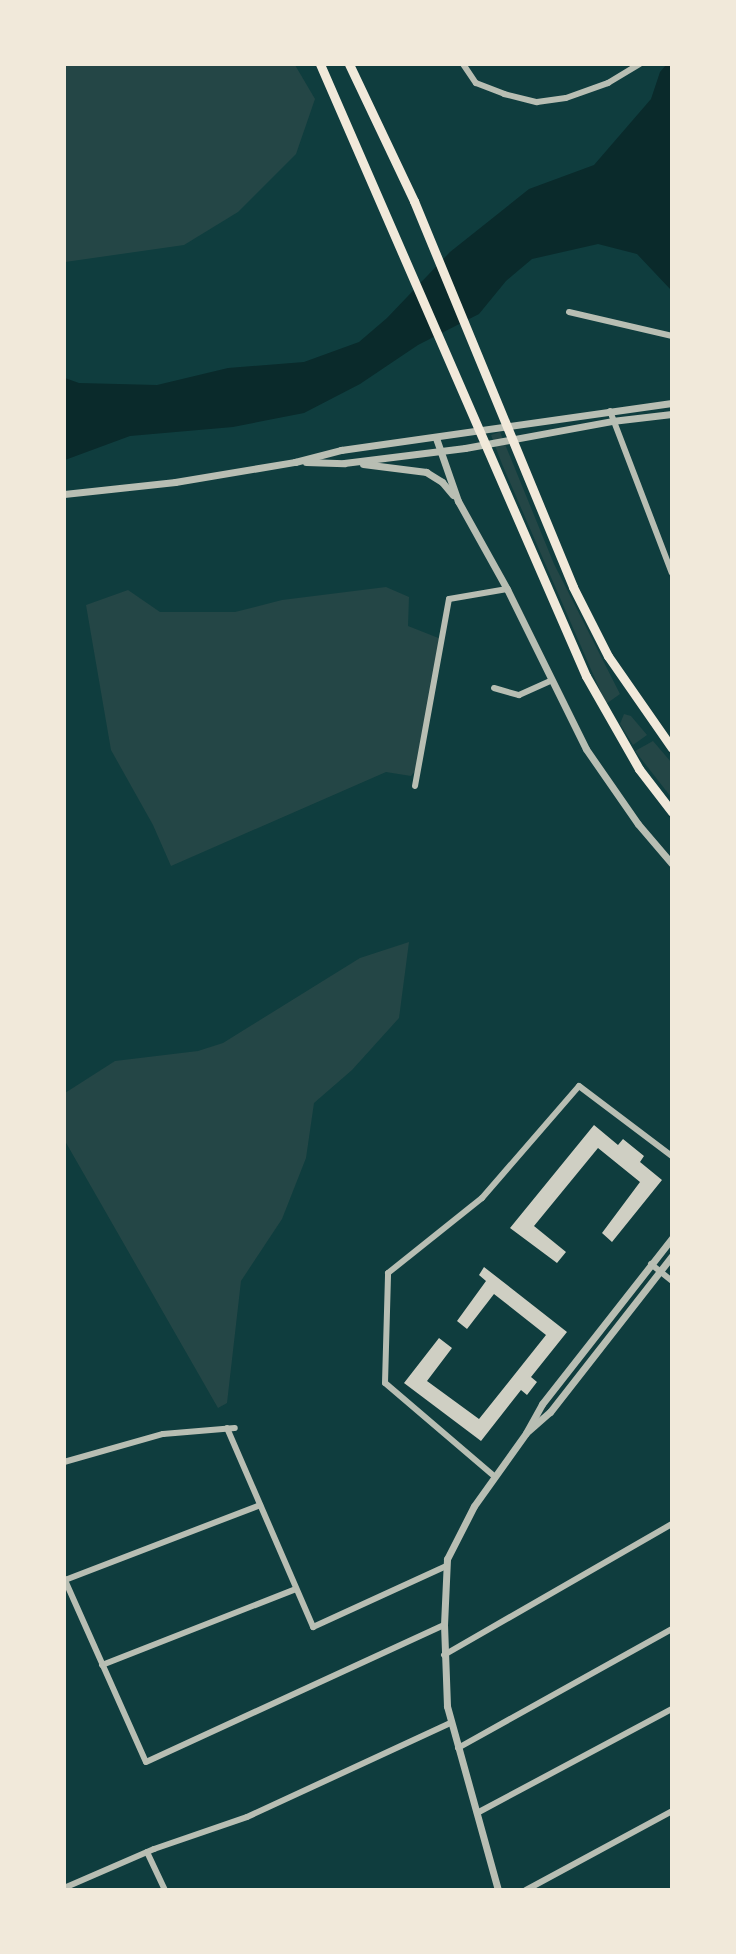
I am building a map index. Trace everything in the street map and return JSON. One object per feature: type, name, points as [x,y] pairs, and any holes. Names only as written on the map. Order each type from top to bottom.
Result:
[{"type":"main road","points":[[320,64],[586,676],[639,769],[672,812]]},
{"type":"main road","points":[[349,64],[414,201],[573,587],[608,657],[672,748]]},
{"type":"street","points":[[462,64],[476,83],[504,94],[537,102],[566,98],[608,83],[640,64]]},
{"type":"street","points":[[569,312],[672,336]]},
{"type":"street","points":[[64,494],[109,491],[295,462],[341,450],[672,404]]},
{"type":"street","points":[[609,411],[672,573]]},
{"type":"street","points":[[344,463],[440,451],[612,421],[672,414]]},
{"type":"street","points":[[436,438],[458,501],[507,589],[586,749],[638,824],[672,864]]},
{"type":"street","points":[[295,462],[344,463],[426,472],[442,482],[458,501]]},
{"type":"street","points":[[415,786],[449,599],[507,589]]},
{"type":"street","points":[[494,688],[519,695],[552,680]]},
{"type":"street","points":[[494,1476],[385,1383],[388,1273],[482,1198],[579,1086],[672,1156]]},
{"type":"street","points":[[498,1890],[450,1723],[444,1655],[446,1566],[452,1544],[542,1404],[672,1238]]},
{"type":"street","points":[[526,1432],[550,1412],[672,1256]]},
{"type":"street","points":[[651,1264],[672,1281]]},
{"type":"street","points":[[227,1428],[313,1627],[446,1566]]},
{"type":"street","points":[[64,1462],[163,1434],[236,1428]]},
{"type":"street","points":[[260,1504],[65,1579],[146,1762],[444,1624]]},
{"type":"street","points":[[444,1655],[672,1524]]},
{"type":"street","points":[[102,1665],[296,1589]]},
{"type":"street","points":[[458,1748],[672,1629]]},
{"type":"street","points":[[477,1813],[672,1709]]},
{"type":"street","points":[[64,1888],[147,1852],[246,1817],[450,1723]]},
{"type":"street","points":[[526,1890],[672,1811]]},
{"type":"street","points":[[147,1852],[165,1890]]},
{"type":"shaded area","points":[[64,65],[295,65],[315,99],[296,154],[238,212],[184,245],[65,262]]},
{"type":"shaded area","points":[[666,65],[671,65],[671,290],[637,254],[598,244],[532,259],[506,281],[479,314],[418,345],[360,384],[304,413],[233,427],[130,436],[65,460],[65,378],[79,383],[157,385],[228,368],[304,362],[359,342],[387,318],[450,252],[529,189],[594,165],[651,99],[660,72]]},
{"type":"shaded area","points":[[500,432],[554,564],[620,694],[606,704],[502,464],[491,435]]},
{"type":"shaded area","points":[[386,587],[409,597],[408,626],[441,639],[422,763],[411,776],[386,772],[171,866],[153,825],[111,750],[86,605],[128,590],[160,612],[235,612],[282,600]]},
{"type":"shaded area","points":[[624,714],[631,716],[647,735],[633,745],[620,724]]},
{"type":"shaded area","points":[[653,741],[671,762],[671,797],[635,751]]},
{"type":"shaded area","points":[[409,942],[399,1018],[352,1070],[314,1103],[306,1158],[282,1219],[241,1281],[227,1403],[218,1408],[65,1141],[65,1093],[115,1061],[198,1051],[223,1043],[360,958]]},
{"type":"building","points":[[594,1125],[618,1145],[623,1139],[644,1156],[640,1162],[662,1180],[612,1242],[602,1233],[640,1182],[598,1148],[534,1226],[566,1252],[557,1263],[510,1228]]},
{"type":"building","points":[[484,1267],[567,1332],[531,1377],[537,1382],[527,1395],[521,1390],[481,1441],[404,1383],[439,1338],[452,1348],[427,1381],[479,1419],[546,1335],[494,1294],[467,1329],[457,1321],[486,1281],[479,1275]]}]
